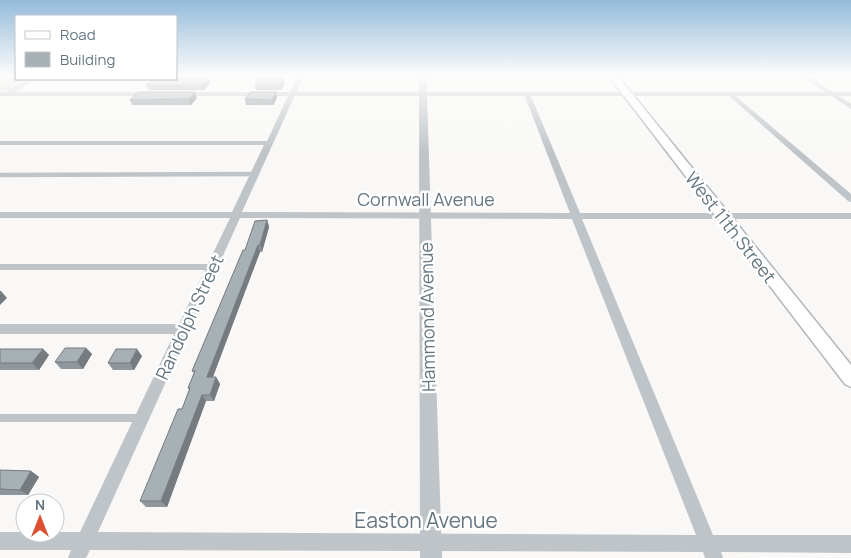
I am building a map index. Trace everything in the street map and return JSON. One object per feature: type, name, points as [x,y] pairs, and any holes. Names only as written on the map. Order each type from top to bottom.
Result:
[{"type":"main road","name":"West 11th Street","points":[[632,101],[851,379]]},
{"type":"street","name":"Randolph Street","points":[[77,558],[290,101]]},
{"type":"street","name":"Hammond Avenue","points":[[423,101],[431,550]]},
{"type":"street","points":[[530,101],[711,550]]},
{"type":"street","points":[[738,101],[851,199]]},
{"type":"street","points":[[0,142],[270,143]]},
{"type":"street","name":"Cornwall Avenue","points":[[0,215],[851,216]]},
{"type":"street","points":[[0,329],[184,329]]},
{"type":"street","name":"Easton Avenue","points":[[0,541],[85,541],[431,550],[711,550],[851,544]]},
{"type":"lane","points":[[0,175],[256,174]]},
{"type":"lane","points":[[0,266],[212,267]]},
{"type":"lane","points":[[0,418],[142,418]]},
{"type":"building","points":[[267,220],[260,245],[258,245],[207,377],[216,377],[210,395],[202,395],[161,501],[140,501],[178,409],[182,409],[195,371],[192,371],[243,250],[245,250],[255,221]]},
{"type":"building","points":[[65,348],[86,348],[77,362],[55,362]]},
{"type":"building","points":[[0,349],[43,349],[32,363],[0,363]]},
{"type":"building","points":[[116,349],[137,349],[130,363],[108,363]]},
{"type":"building","points":[[0,470],[31,471],[20,490],[0,489]]}]
